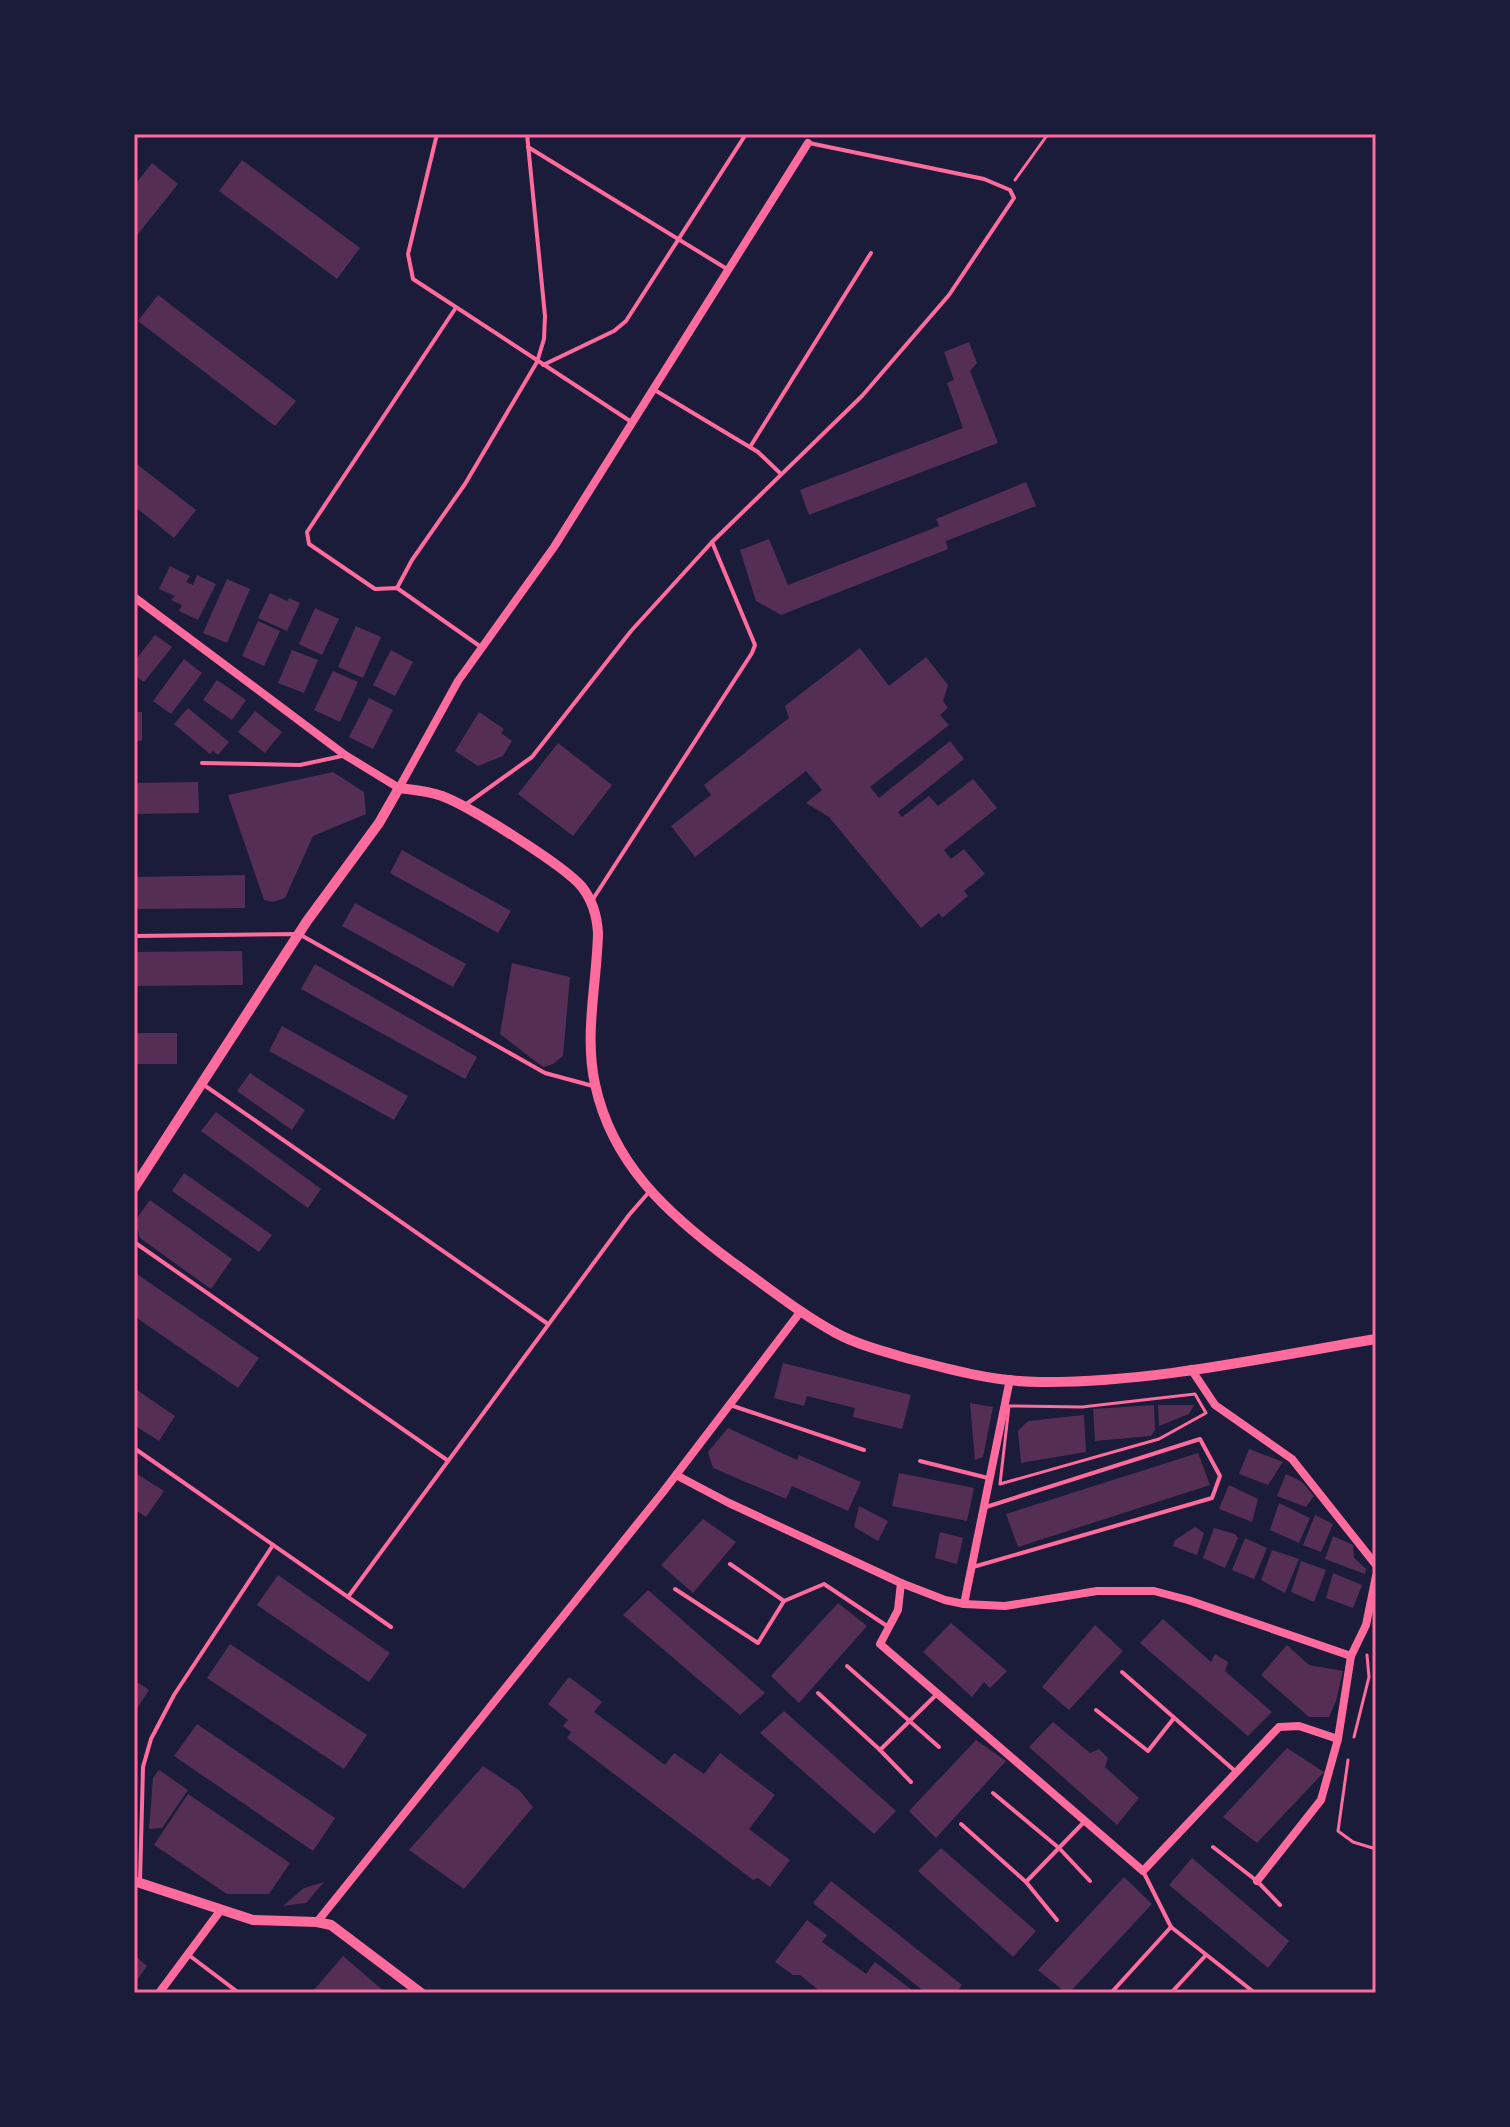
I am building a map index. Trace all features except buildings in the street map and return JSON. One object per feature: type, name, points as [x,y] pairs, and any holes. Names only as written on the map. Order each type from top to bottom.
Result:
[{"type":"street","points":[[134,1188],[299,934],[379,823],[442,707],[481,647],[554,547],[808,143]]},
{"type":"street","points":[[134,597],[345,755],[399,788],[443,797],[463,807],[559,867],[580,885],[597,916],[598,933],[590,1059],[595,1086],[629,1167],[649,1192],[691,1231],[838,1334],[935,1366],[1038,1382],[1097,1380],[1191,1369],[1376,1339]]},
{"type":"street","points":[[317,1922],[676,1475],[801,1311]]},
{"type":"street","points":[[1191,1369],[1215,1405],[1292,1459],[1376,1565]]},
{"type":"street","points":[[964,1604],[1010,1379]]},
{"type":"street","points":[[676,1475],[901,1583],[945,1600],[1005,1606],[1097,1591],[1154,1591],[1351,1656]]},
{"type":"street","points":[[1257,1881],[1321,1800],[1338,1739],[1351,1656],[1366,1625],[1376,1576]]},
{"type":"street","points":[[901,1583],[898,1610],[880,1644],[1143,1871],[1279,1727],[1299,1726],[1338,1739]]},
{"type":"street","points":[[137,1882],[220,1911],[272,1922],[317,1922],[344,1933],[421,1993]]},
{"type":"street","points":[[159,1993],[220,1911]]},
{"type":"lane","points":[[437,134],[408,254],[413,279],[632,423]]},
{"type":"lane","points":[[397,588],[412,560],[465,484],[537,362],[544,339],[545,316],[527,134]]},
{"type":"lane","points":[[543,365],[614,331],[626,321],[746,134]]},
{"type":"lane","points":[[463,807],[532,757],[631,631],[712,542],[862,396],[949,295],[1014,198],[1008,189],[984,179],[808,143]]},
{"type":"lane","points":[[528,147],[729,270]]},
{"type":"lane","points":[[750,447],[871,253]]},
{"type":"lane","points":[[455,309],[306,538],[309,544],[375,589],[397,588],[481,647]]},
{"type":"lane","points":[[653,389],[750,447],[781,474]]},
{"type":"lane","points":[[591,902],[755,645],[712,542]]},
{"type":"lane","points":[[202,763],[300,765],[345,755]]},
{"type":"lane","points":[[134,936],[299,934],[545,1073],[595,1086]]},
{"type":"lane","points":[[202,1083],[549,1324]]},
{"type":"lane","points":[[348,1597],[649,1192]]},
{"type":"lane","points":[[134,1242],[448,1461]]},
{"type":"lane","points":[[730,1405],[864,1450]]},
{"type":"lane","points":[[972,1568],[1212,1498],[1220,1476],[1200,1439],[984,1507]]},
{"type":"lane","points":[[134,1448],[391,1627]]},
{"type":"lane","points":[[920,1461],[990,1478]]},
{"type":"lane","points":[[137,1882],[143,1767],[151,1739],[174,1695],[273,1545]]},
{"type":"lane","points":[[730,1564],[784,1601]]},
{"type":"lane","points":[[675,1589],[758,1643],[784,1601],[824,1584],[889,1627]]},
{"type":"lane","points":[[847,1666],[939,1747]]},
{"type":"lane","points":[[1122,1672],[1236,1772]]},
{"type":"lane","points":[[818,1693],[911,1782]]},
{"type":"lane","points":[[880,1750],[938,1694]]},
{"type":"lane","points":[[1096,1710],[1148,1751],[1174,1718]]},
{"type":"lane","points":[[993,1793],[1059,1848],[1090,1881]]},
{"type":"lane","points":[[1026,1882],[1085,1821]]},
{"type":"lane","points":[[961,1824],[1026,1882],[1057,1920]]},
{"type":"lane","points":[[1213,1847],[1257,1881],[1280,1905]]},
{"type":"lane","points":[[1143,1871],[1171,1927],[1255,1993]]},
{"type":"lane","points":[[1111,1993],[1171,1927]]},
{"type":"lane","points":[[188,1954],[239,1993]]},
{"type":"lane","points":[[1171,1993],[1206,1955]]},
{"type":"path","points":[[1008,189],[1048,134]]},
{"type":"path","points":[[1195,1394],[1206,1413],[1159,1439],[1000,1484],[1009,1406],[1082,1407],[1195,1394]]},
{"type":"path","points":[[1354,1737],[1369,1677],[1367,1654]]},
{"type":"path","points":[[1350,1753],[1338,1831],[1353,1842],[1376,1849]]}]
